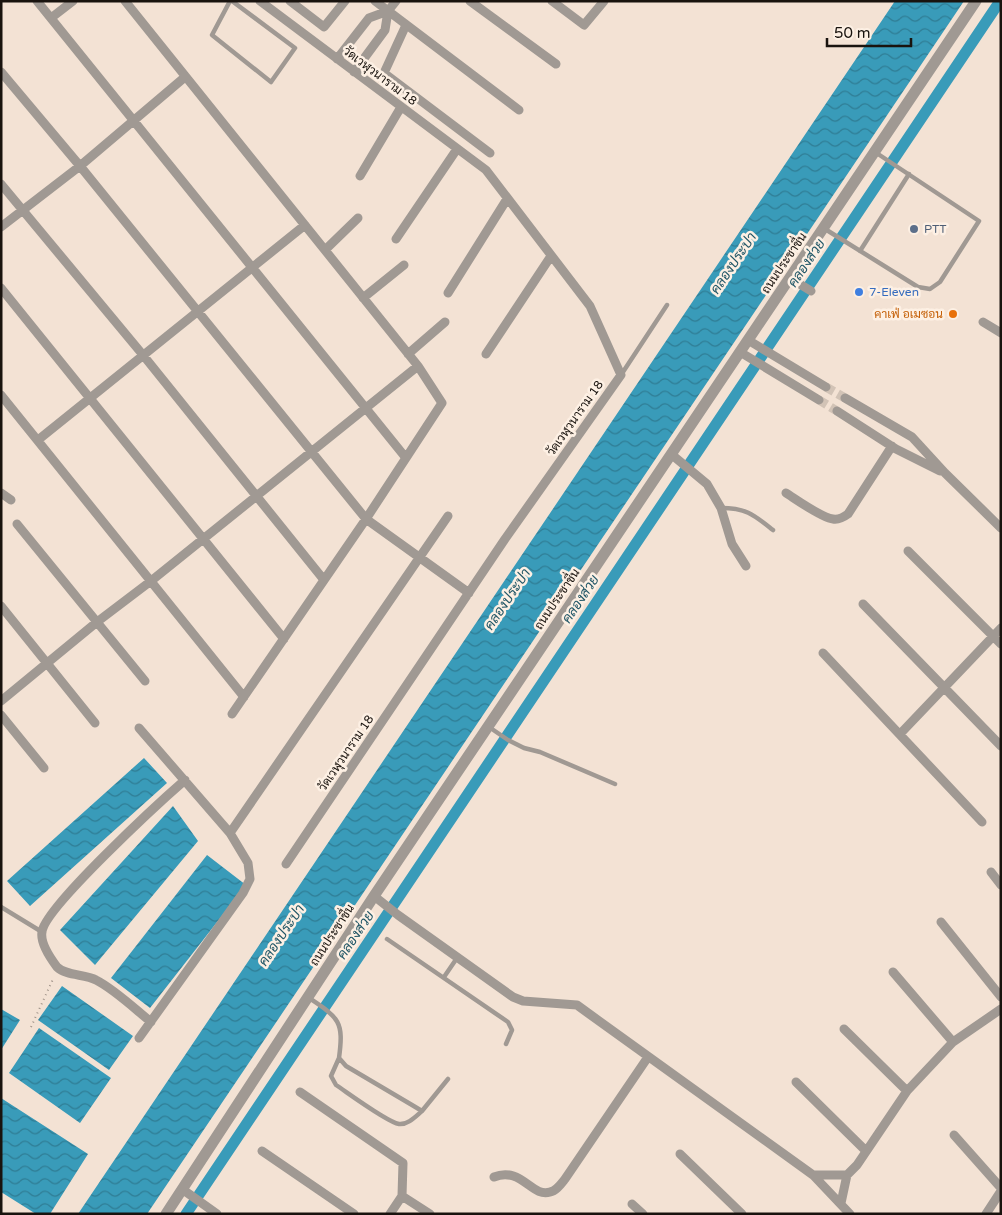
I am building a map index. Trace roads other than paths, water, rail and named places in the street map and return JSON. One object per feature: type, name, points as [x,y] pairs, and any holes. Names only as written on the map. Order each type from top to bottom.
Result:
[{"type":"street","points":[[37,1],[406,458]]},
{"type":"street","points":[[51,18],[72,1]]},
{"type":"street","points":[[125,1],[418,366],[442,403],[366,519],[232,714]]},
{"type":"street","name":"วัดเวฬุวนาราม 18","points":[[260,1],[486,170],[590,306],[621,375],[469,592],[286,864]]},
{"type":"street","points":[[290,1],[324,27],[346,1]]},
{"type":"street","points":[[375,1],[519,110]]},
{"type":"street","points":[[354,72],[384,30],[388,11],[396,1]]},
{"type":"street","points":[[470,1],[556,64]]},
{"type":"street","points":[[552,1],[584,25],[604,1]]},
{"type":"street","name":"ถนนประชาชื่น","points":[[166,1214],[184,1190],[374,896],[748,340],[793,280],[824,228],[976,1]]},
{"type":"street","points":[[336,59],[370,18],[388,11]]},
{"type":"street","points":[[406,25],[384,72],[490,153]]},
{"type":"street","points":[[1,72],[80,166],[366,519],[469,592]]},
{"type":"street","points":[[1,227],[80,166],[185,77]]},
{"type":"street","points":[[360,176],[401,107]]},
{"type":"street","points":[[396,239],[456,149]]},
{"type":"street","points":[[1,184],[143,355],[324,580]]},
{"type":"street","points":[[448,292],[507,199]]},
{"type":"street","points":[[325,250],[358,218]]},
{"type":"street","points":[[38,440],[305,225]]},
{"type":"street","points":[[486,354],[551,256]]},
{"type":"street","points":[[363,298],[404,265]]},
{"type":"street","points":[[793,280],[811,291]]},
{"type":"street","points":[[1,288],[284,639]]},
{"type":"street","points":[[408,354],[445,322]]},
{"type":"street","points":[[983,322],[1001,333]]},
{"type":"street","points":[[748,340],[826,387]]},
{"type":"street","points":[[740,352],[819,400]]},
{"type":"street","points":[[1,701],[418,366]]},
{"type":"street","points":[[1,395],[244,697]]},
{"type":"street","points":[[845,398],[912,437],[945,473],[1001,528]]},
{"type":"street","points":[[836,411],[892,446],[945,473]]},
{"type":"street","points":[[786,494],[826,516],[834,519],[843,518],[848,514],[892,446]]},
{"type":"street","points":[[671,454],[707,484],[721,508],[732,544],[746,566]]},
{"type":"street","points":[[1,493],[11,500]]},
{"type":"street","points":[[230,833],[448,516]]},
{"type":"street","points":[[17,524],[145,681]]},
{"type":"street","points":[[908,551],[1001,644]]},
{"type":"street","points":[[863,604],[1001,746]]},
{"type":"street","points":[[1,606],[95,723]]},
{"type":"street","points":[[900,734],[1001,628]]},
{"type":"street","points":[[823,653],[982,822]]},
{"type":"street","points":[[1,715],[44,768]]},
{"type":"street","points":[[139,728],[230,833],[248,864],[250,879],[243,893],[139,1038]]},
{"type":"street","points":[[151,1022],[98,980],[88,976],[68,973],[58,968],[44,945],[42,932],[47,920],[71,891],[164,798],[186,780]]},
{"type":"street","points":[[991,872],[1001,885]]},
{"type":"street","points":[[374,896],[513,997],[523,1001],[577,1005],[813,1175],[841,1202],[850,1214]]},
{"type":"street","points":[[941,922],[1001,997]]},
{"type":"street","points":[[893,972],[953,1042]]},
{"type":"street","points":[[841,1202],[847,1175],[866,1151],[907,1091],[953,1042],[1001,1009]]},
{"type":"street","points":[[844,1029],[907,1091]]},
{"type":"street","points":[[494,1177],[500,1174],[510,1174],[539,1192],[549,1193],[556,1189],[565,1179],[648,1057]]},
{"type":"street","points":[[796,1082],[866,1151]]},
{"type":"street","points":[[300,1092],[403,1163],[402,1196],[390,1214]]},
{"type":"street","points":[[954,1135],[1001,1190],[986,1214]]},
{"type":"street","points":[[262,1151],[354,1214]]},
{"type":"street","points":[[680,1154],[739,1213]]},
{"type":"street","points":[[813,1175],[847,1175]]},
{"type":"street","points":[[184,1190],[217,1214]]},
{"type":"street","points":[[402,1196],[430,1214]]},
{"type":"street","points":[[632,1204],[643,1214]]},
{"type":"lane","points":[[231,1],[295,48],[271,82],[212,35],[231,1]]},
{"type":"lane","points":[[824,228],[918,287],[930,289],[940,282],[945,275],[979,221],[875,152]]},
{"type":"lane","points":[[858,250],[907,173]]},
{"type":"lane","points":[[621,375],[667,305]]},
{"type":"lane","points":[[721,508],[743,509],[773,530]]},
{"type":"lane","points":[[488,726],[508,740],[524,748],[540,752],[615,784]]},
{"type":"lane","points":[[1,907],[42,932]]},
{"type":"lane","points":[[387,939],[508,1022],[512,1030],[506,1044]]},
{"type":"lane","points":[[444,977],[458,956]]},
{"type":"lane","points":[[308,997],[332,1014],[341,1027],[342,1036],[339,1058],[331,1076],[336,1085],[389,1120],[400,1124],[410,1122],[422,1111],[448,1078]]},
{"type":"lane","points":[[339,1058],[352,1070],[422,1111]]},
{"type":"water","name":"คลองประปา","points":[[895,1],[964,1],[147,1214],[78,1214]]},
{"type":"water","points":[[144,758],[167,783],[30,906],[7,881]]},
{"type":"water","points":[[173,806],[198,841],[95,965],[60,930]]},
{"type":"water","points":[[207,855],[246,885],[150,1008],[111,978]]},
{"type":"water","points":[[62,986],[133,1036],[109,1070],[38,1020]]},
{"type":"water","points":[[1,1009],[20,1020],[1,1050]]},
{"type":"water","points":[[39,1028],[111,1078],[80,1123],[9,1073]]},
{"type":"water","points":[[1,1098],[88,1154],[50,1214],[36,1214],[1,1192]]},
{"type":"waterway","name":"คลองส่วย","points":[[186,1214],[1000,1]]},
{"type":"tunnel","points":[[826,387],[845,398]]},
{"type":"tunnel","points":[[819,400],[837,411]]},
{"type":"place","name":"PTT","points":[[914,229]]},
{"type":"place","name":"7-Eleven","points":[[859,292]]},
{"type":"place","name":"คาเฟ่ อเมซอน","points":[[953,314]]}]
